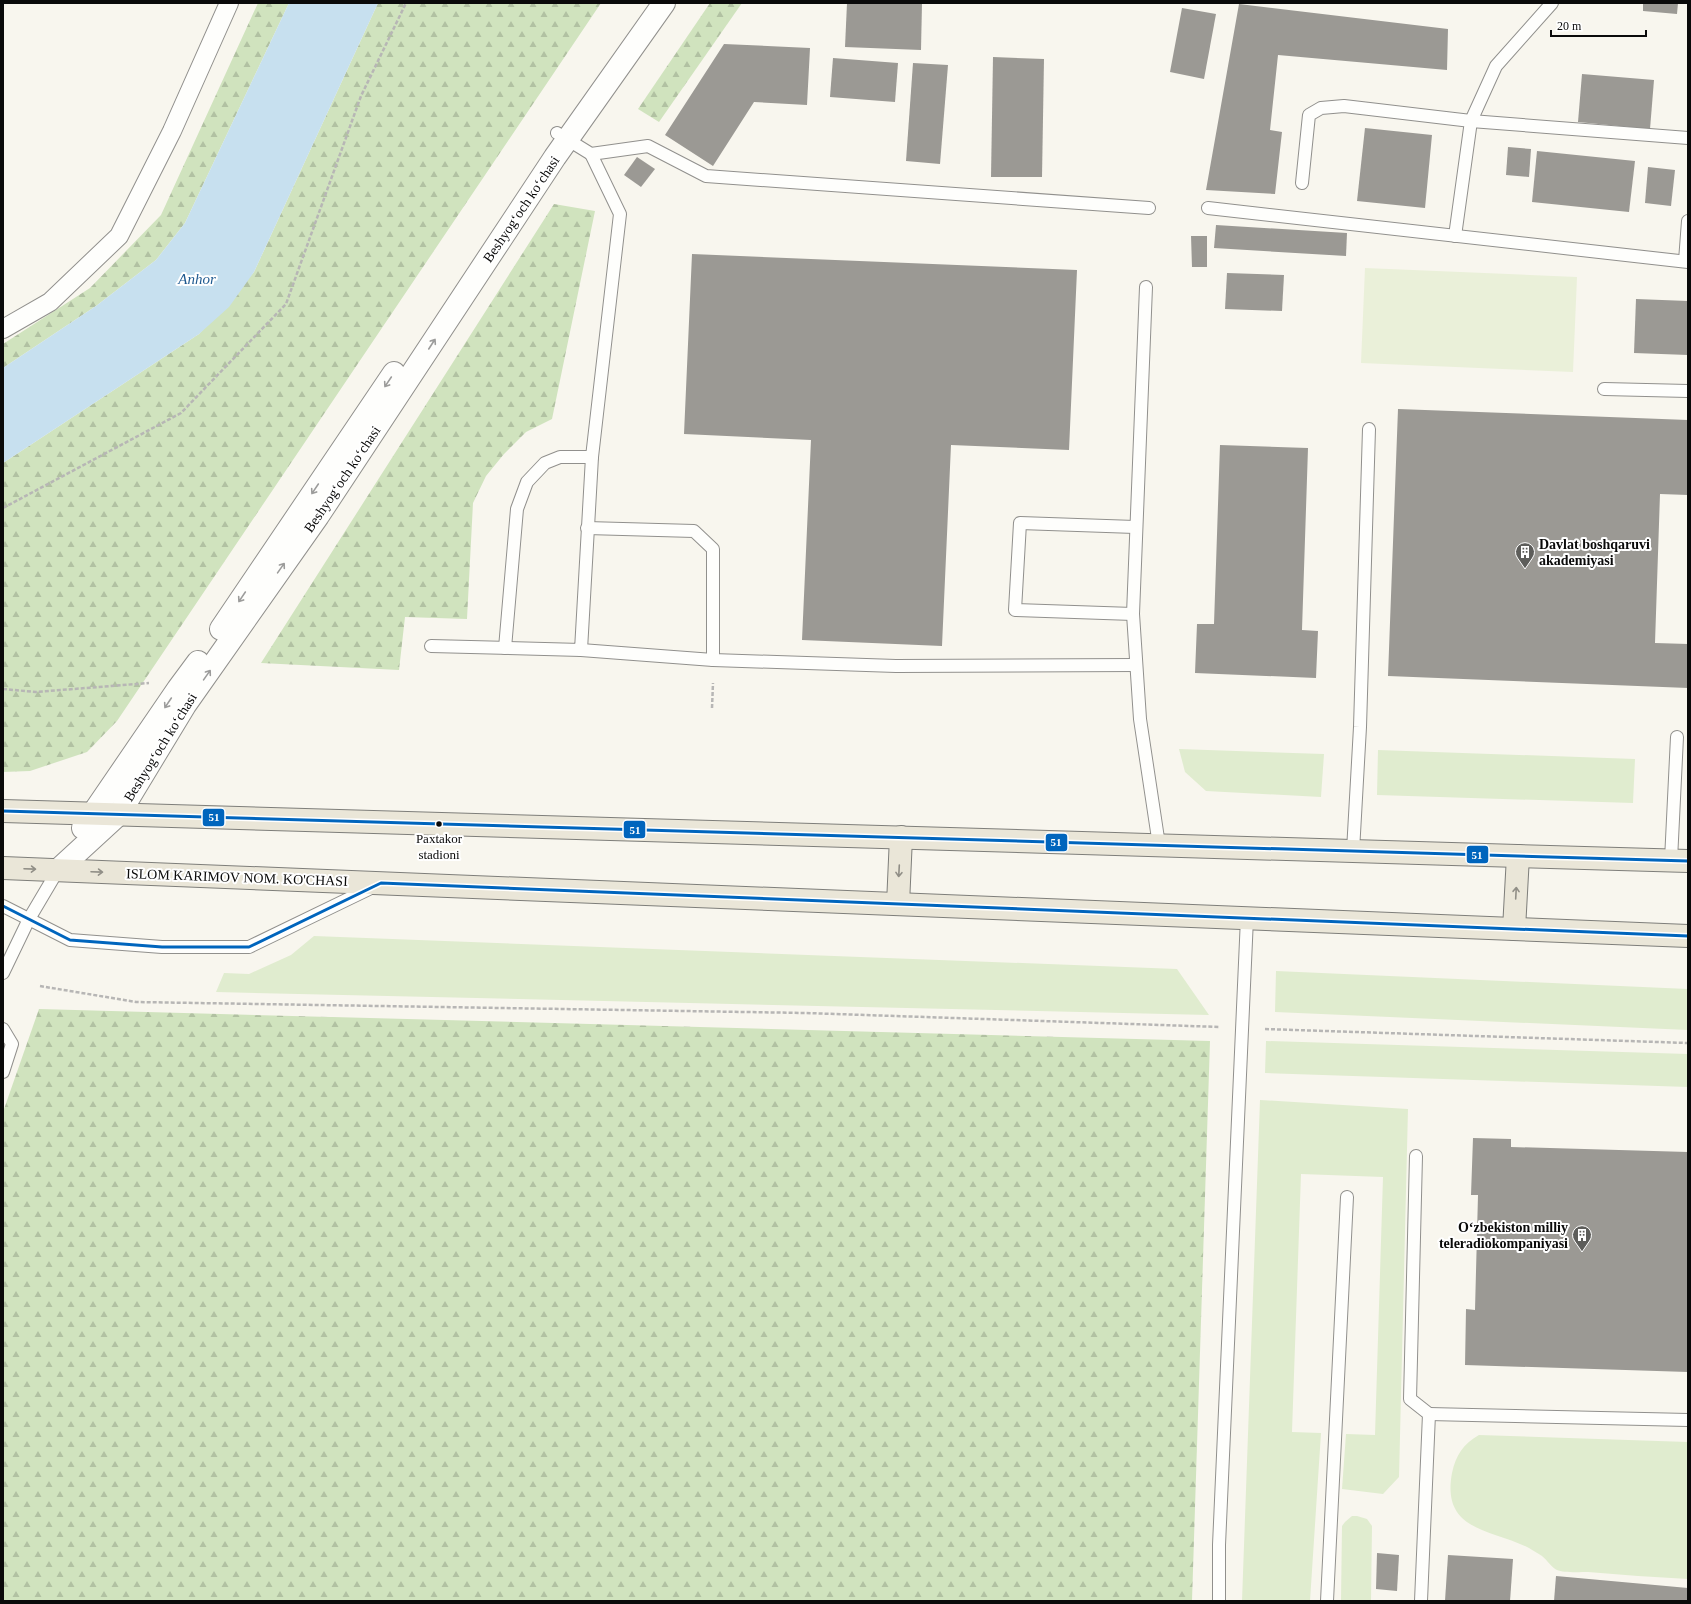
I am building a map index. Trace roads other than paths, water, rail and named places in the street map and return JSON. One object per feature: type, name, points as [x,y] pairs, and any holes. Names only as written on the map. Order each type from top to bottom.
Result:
[{"type":"main road","points":[[3,810],[1679,861]]},
{"type":"main road","points":[[898,904],[901,837]]},
{"type":"main road","points":[[1514,929],[1518,856]]},
{"type":"main road","name":"ISLOM KARIMOV NOM. KO'CHASI","points":[[3,868],[1688,936]]},
{"type":"street","points":[[3,329],[50,302],[119,236],[172,131],[230,3]]},
{"type":"street","name":"Beshyogʻoch koʻchasi","points":[[58,870],[118,814],[185,705],[318,516],[648,3]]},
{"type":"street","name":"Beshyogʻoch koʻchasi","points":[[58,870],[93,813],[178,688],[190,675],[563,136],[664,3]]},
{"type":"lane","points":[[1455,236],[1471,121],[1496,66],[1552,3]]},
{"type":"lane","points":[[1302,183],[1309,116],[1321,108],[1344,106],[1471,121],[1688,138]]},
{"type":"lane","points":[[563,136],[591,154],[620,214],[592,457],[581,650]]},
{"type":"lane","points":[[591,154],[648,146],[706,176],[1149,208]]},
{"type":"lane","points":[[1208,208],[1687,262],[1688,220]]},
{"type":"lane","points":[[1146,287],[1135,527],[1133,614],[1140,719],[1160,845]]},
{"type":"lane","points":[[1604,389],[1688,391]]},
{"type":"lane","points":[[1353,851],[1360,727],[1369,430]]},
{"type":"lane","points":[[505,648],[517,509],[527,482],[545,463],[560,457],[592,457]]},
{"type":"lane","points":[[1133,614],[1015,610],[1020,523],[1135,527]]},
{"type":"lane","points":[[587,528],[694,531],[713,550],[714,660]]},
{"type":"lane","points":[[431,646],[581,650],[714,660],[896,666],[1136,665]]},
{"type":"lane","points":[[1677,737],[1679,861]]},
{"type":"lane","points":[[3,973],[29,919],[58,870]]},
{"type":"lane","points":[[3,906],[70,940],[162,947],[249,947],[381,883]]},
{"type":"lane","points":[[1219,1601],[1220,1537],[1247,918]]},
{"type":"lane","points":[[3,1029],[12,1044],[3,1072]]},
{"type":"lane","points":[[1416,1156],[1410,1399],[1429,1414],[1688,1420]]},
{"type":"lane","points":[[1326,1601],[1347,1196]]},
{"type":"lane","points":[[1421,1601],[1429,1414]]},
{"type":"water","name":"Anhor","points":[[289,3],[378,3],[254,272],[229,307],[199,334],[3,463],[3,368],[96,306],[156,260],[185,223]]},
{"type":"place","name":"Davlat boshqaruvi akademiyasi","points":[[1525,569]]},
{"type":"place","name":"Paxtakor stadioni","points":[[439,824]]},
{"type":"place","name":"Oʻzbekiston milliy teleradiokompaniyasi","points":[[1582,1252]]}]
